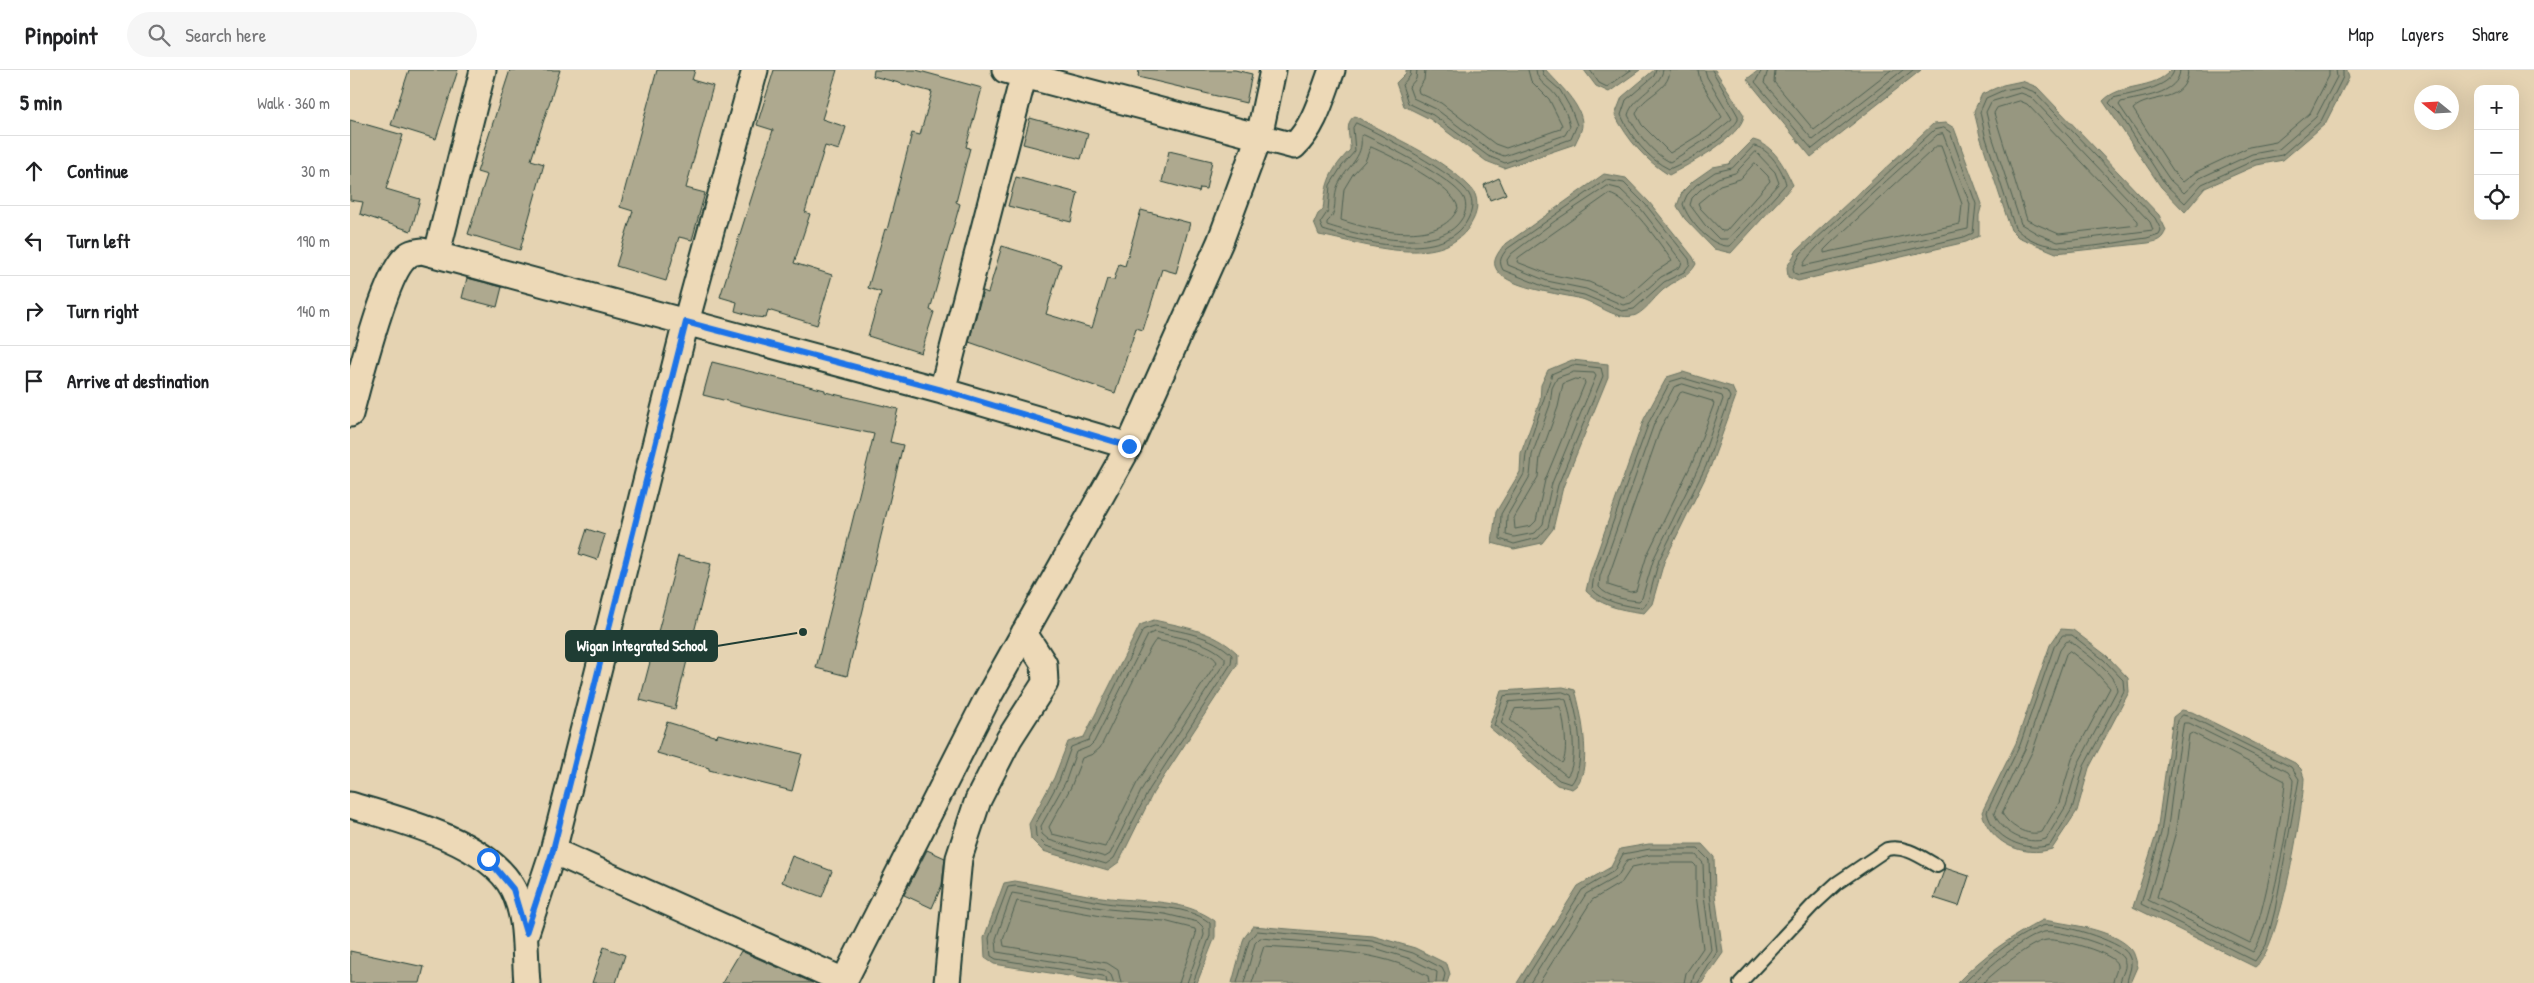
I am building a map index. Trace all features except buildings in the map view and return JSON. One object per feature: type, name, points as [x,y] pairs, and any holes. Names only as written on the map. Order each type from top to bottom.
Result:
[{"type":"street","points":[[437,253],[483,70]]},
{"type":"street","points":[[526,933],[553,850],[686,322],[755,70]]},
{"type":"street","points":[[553,850],[843,982],[986,701],[1129,446],[1217,250],[1259,137],[1274,70]]},
{"type":"street","points":[[942,390],[1018,72],[1294,146],[1304,137],[1310,126],[1332,70]]},
{"type":"street","points":[[350,414],[376,323],[394,275],[404,258],[412,252],[437,253],[942,390],[1129,446]]},
{"type":"street","points":[[947,983],[959,858],[978,800],[1009,739],[1045,683],[1044,664],[1024,633]]},
{"type":"street","points":[[350,805],[400,819],[469,848],[488,859],[513,889],[526,933],[527,983]]},
{"type":"lane","points":[[1740,983],[1813,905],[1838,883],[1887,849],[1894,847],[1909,850],[1937,866]]},
{"type":"water","points":[[1406,70],[1546,70],[1574,102],[1581,117],[1582,125],[1580,132],[1575,144],[1504,168],[1486,161],[1430,119],[1404,106],[1396,83],[1406,73]]},
{"type":"water","points":[[1584,70],[1640,70],[1609,92],[1596,86]]},
{"type":"water","points":[[1654,70],[1715,70],[1744,115],[1734,132],[1713,150],[1669,175],[1652,163],[1638,149],[1615,115],[1622,97]]},
{"type":"water","points":[[1759,70],[1921,70],[1811,157],[1747,79]]},
{"type":"water","points":[[2171,70],[2347,70],[2349,77],[2325,124],[2283,160],[2257,165],[2205,188],[2185,212],[2161,187],[2103,101],[2119,91],[2164,77]]},
{"type":"water","points":[[2022,81],[2037,87],[2159,215],[2166,230],[2161,238],[2148,243],[2056,253],[2018,237],[2011,230],[1980,136],[1974,111],[1982,94],[2003,85]]},
{"type":"water","points":[[1355,116],[1431,157],[1458,176],[1474,191],[1477,204],[1476,212],[1473,220],[1461,236],[1444,246],[1424,251],[1403,251],[1319,235],[1314,223],[1318,214],[1323,210],[1330,177],[1350,150],[1348,127],[1351,119]]},
{"type":"water","points":[[1946,123],[1954,128],[1982,204],[1979,215],[1979,236],[1966,242],[1798,281],[1788,277],[1787,267],[1797,250],[1933,124]]},
{"type":"water","points":[[1753,140],[1773,151],[1793,185],[1731,253],[1714,249],[1685,219],[1677,206],[1682,192],[1693,181],[1713,167],[1729,164]]},
{"type":"water","points":[[1604,174],[1626,178],[1649,202],[1693,257],[1696,264],[1690,272],[1663,290],[1640,312],[1629,317],[1608,312],[1582,299],[1520,285],[1500,274],[1495,266],[1498,253],[1503,246]]},
{"type":"water","points":[[1572,360],[1608,364],[1608,377],[1563,487],[1553,529],[1542,543],[1514,549],[1492,543],[1496,512],[1520,472],[1521,453],[1540,401],[1541,385],[1548,370]]},
{"type":"water","points":[[1683,372],[1732,387],[1736,396],[1710,468],[1664,562],[1652,604],[1644,613],[1628,611],[1599,601],[1586,591],[1590,573],[1644,419],[1667,377]]},
{"type":"water","points":[[1154,620],[1198,631],[1219,640],[1237,653],[1237,665],[1153,793],[1119,862],[1108,870],[1043,851],[1031,839],[1029,824],[1054,778],[1068,742],[1084,737],[1140,625]]},
{"type":"water","points":[[2061,629],[2073,630],[2107,656],[2128,678],[2129,692],[2089,768],[2077,811],[2052,849],[2030,851],[2009,846],[2000,840],[1986,823],[1982,812],[2016,743],[2050,645]]},
{"type":"water","points":[[1563,687],[1575,690],[1583,727],[1585,758],[1583,771],[1579,782],[1572,789],[1557,785],[1489,727],[1501,691]]},
{"type":"water","points":[[2182,710],[2192,712],[2295,763],[2301,769],[2304,778],[2294,848],[2281,909],[2273,936],[2264,956],[2255,967],[2133,907],[2157,832],[2173,717]]},
{"type":"water","points":[[1649,844],[1702,844],[1714,857],[1715,894],[1723,953],[1702,983],[1517,983],[1578,886],[1611,867],[1620,849]]},
{"type":"water","points":[[1015,881],[1098,897],[1178,905],[1203,914],[1215,921],[1215,937],[1197,983],[1112,983],[994,964],[985,958],[984,938],[1004,883]]},
{"type":"water","points":[[2043,920],[2102,932],[2123,942],[2132,951],[2138,967],[2131,983],[1957,983],[1997,948]]},
{"type":"water","points":[[1253,926],[1373,936],[1415,948],[1447,964],[1450,974],[1447,983],[1232,983],[1244,938]]},
{"type":"place","name":"Wigan Integrated School","points":[[803,632]]},
{"type":"route","points":[[488,859],[513,889],[526,933],[553,850],[686,322],[942,390],[1129,446]]}]
